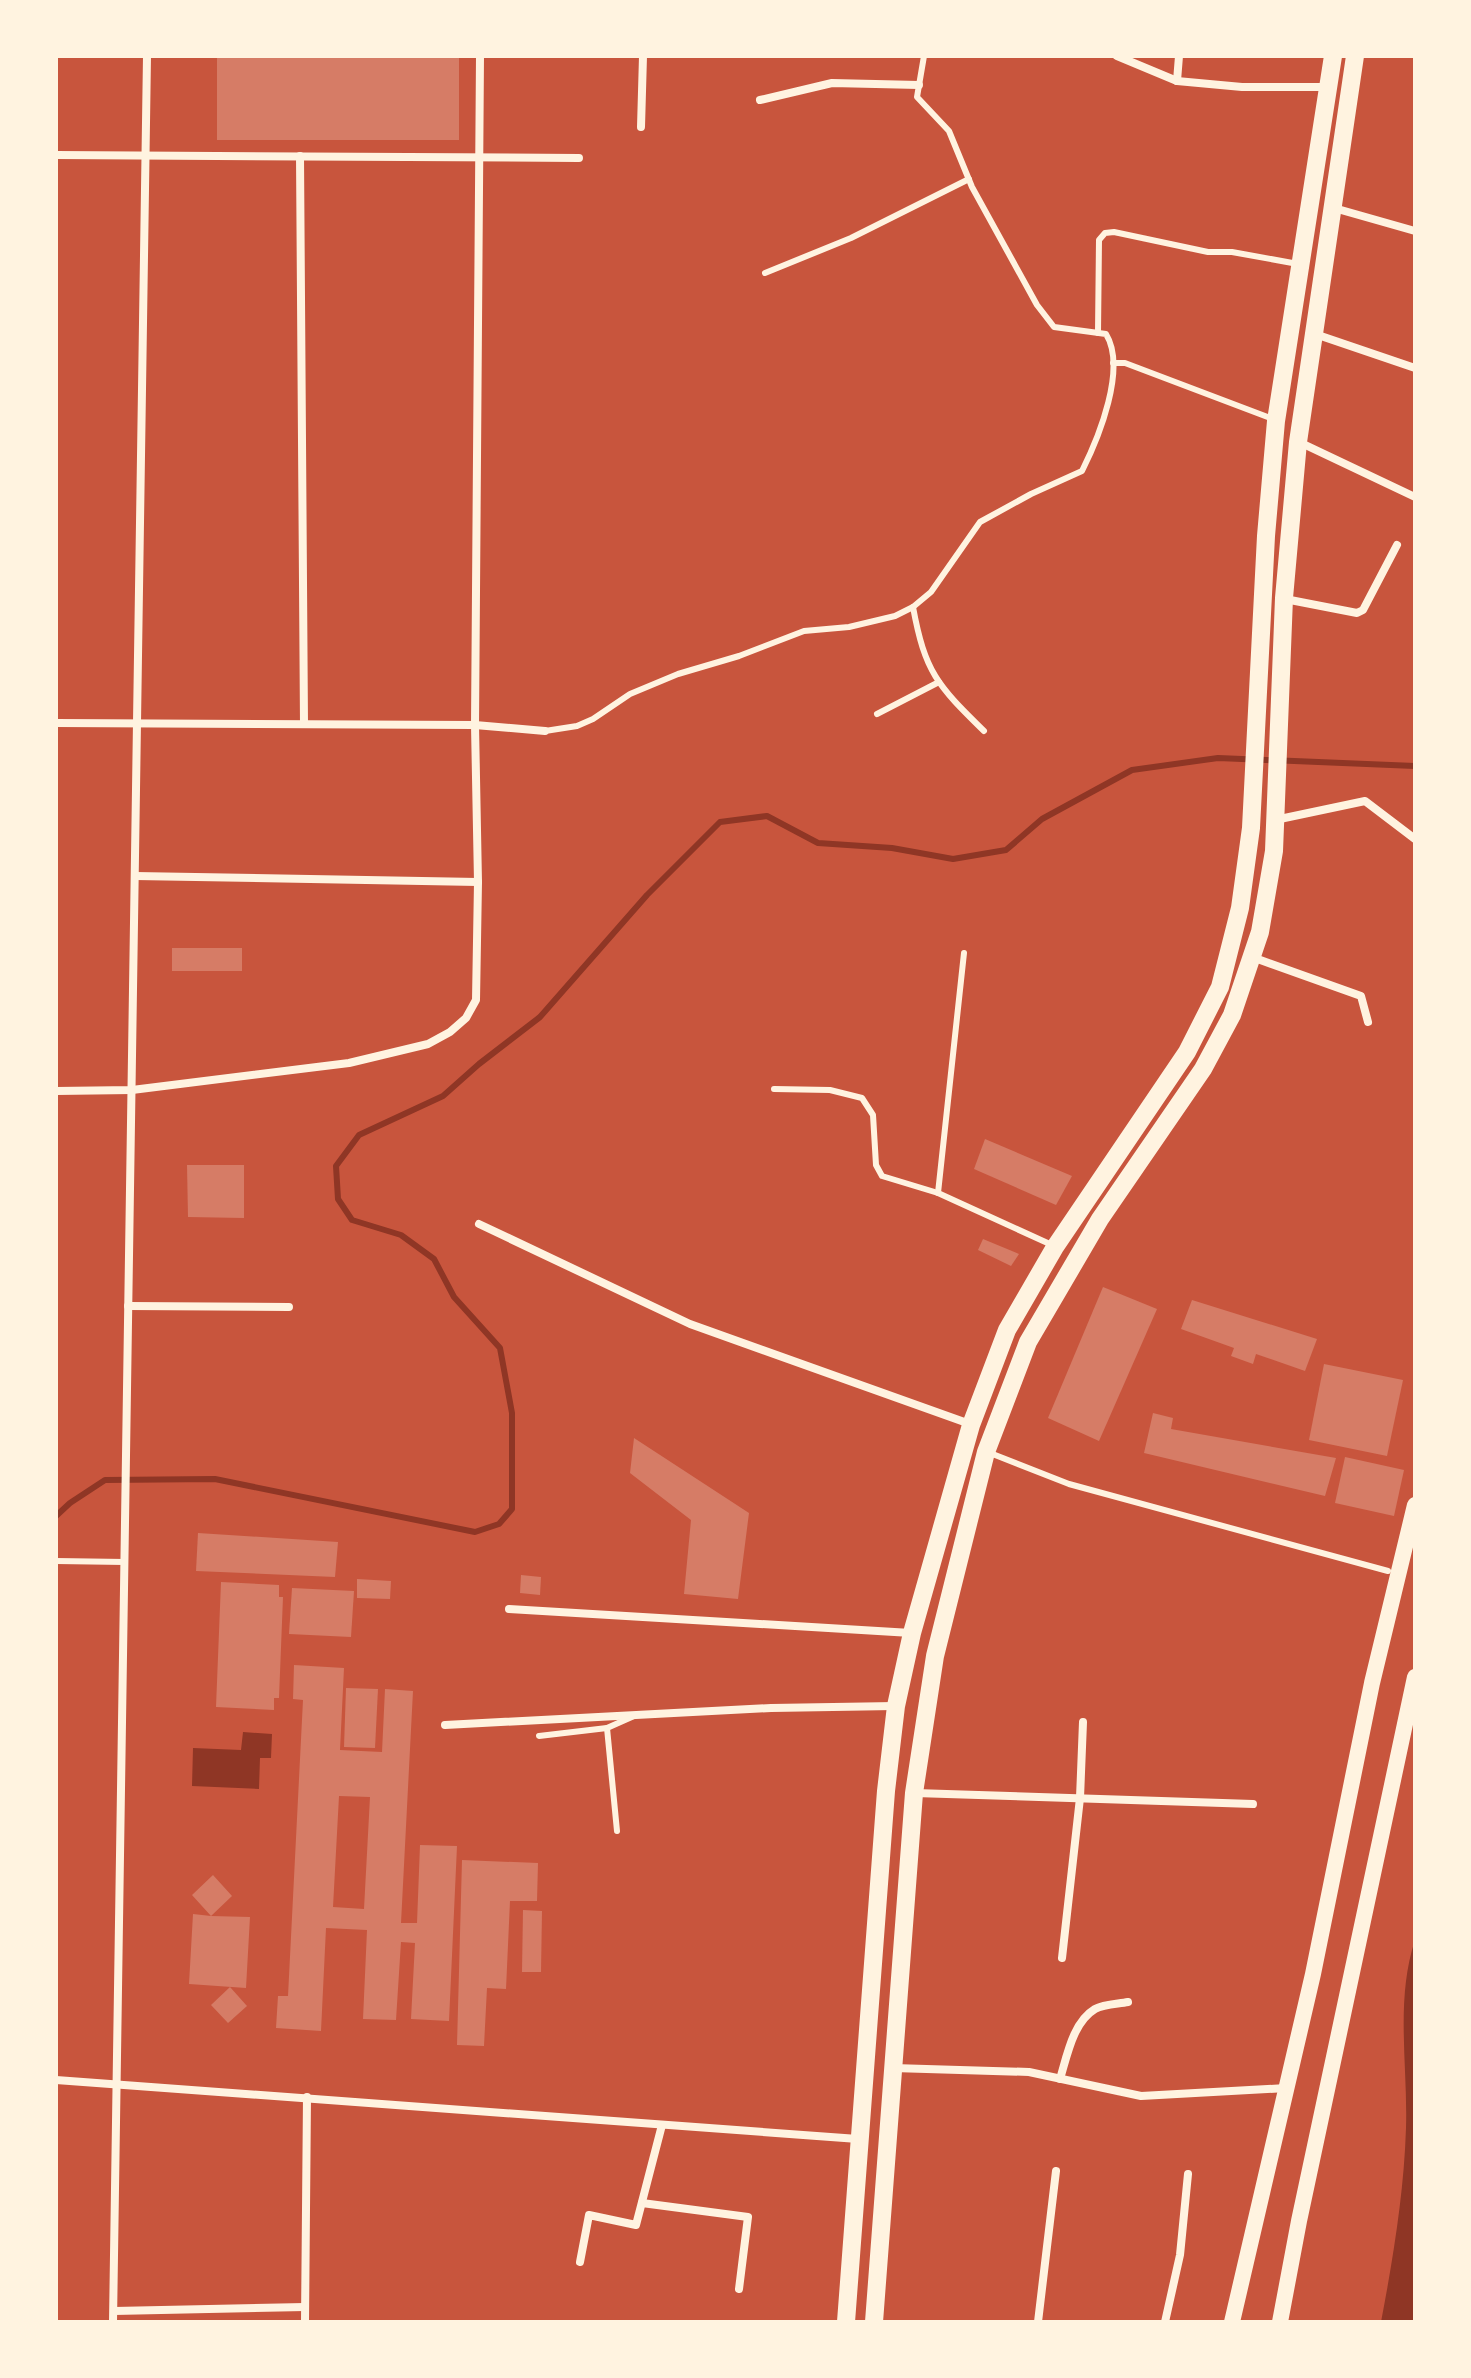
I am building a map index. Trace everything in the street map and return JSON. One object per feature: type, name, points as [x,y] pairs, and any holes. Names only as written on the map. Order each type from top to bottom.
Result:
[{"type":"main road","points":[[846,2322],[885,1807],[896,1706],[912,1633],[971,1425],[1007,1330],[1055,1247],[1187,1052],[1220,987],[1240,908],[1251,828],[1266,536],[1276,421],[1333,56]]},
{"type":"main road","points":[[874,2322],[914,1793],[935,1656],[986,1452],[1028,1342],[1100,1219],[1203,1069],[1232,1015],[1260,932],[1274,851],[1284,598],[1298,442],[1355,56]]},
{"type":"main road","points":[[1007,1330],[1028,1342]]},
{"type":"main road","points":[[1232,2322],[1313,1974],[1372,1683],[1415,1505]]},
{"type":"main road","points":[[1280,2322],[1415,1677]]},
{"type":"main road","points":[[859,2139],[887,2141]]},
{"type":"street","points":[[113,2322],[147,56]]},
{"type":"street","points":[[56,1091],[132,1090],[349,1063],[428,1044],[450,1032],[466,1018],[476,1000],[480,56]]},
{"type":"street","points":[[641,127],[643,56]]},
{"type":"street","points":[[1117,56],[1177,81],[1242,87],[1329,87]]},
{"type":"street","points":[[1177,81],[1179,56]]},
{"type":"street","points":[[760,100],[832,83],[919,85]]},
{"type":"street","points":[[56,155],[579,158]]},
{"type":"street","points":[[300,156],[304,724]]},
{"type":"street","points":[[1333,207],[1415,231]]},
{"type":"street","points":[[1314,334],[1415,368]]},
{"type":"street","points":[[1298,442],[1415,497]]},
{"type":"street","points":[[1284,598],[1357,613],[1363,610],[1397,545]]},
{"type":"street","points":[[56,723],[475,725],[545,731]]},
{"type":"street","points":[[1274,820],[1365,801],[1415,839]]},
{"type":"street","points":[[135,876],[478,882]]},
{"type":"street","points":[[1252,957],[1361,996],[1368,1022]]},
{"type":"street","points":[[479,1224],[690,1324],[971,1425]]},
{"type":"street","points":[[128,1306],[289,1307]]},
{"type":"street","points":[[509,1609],[912,1633]]},
{"type":"street","points":[[445,1725],[771,1708],[896,1706]]},
{"type":"street","points":[[1062,1958],[1080,1798],[1083,1722]]},
{"type":"street","points":[[914,1793],[1253,1804]]},
{"type":"street","points":[[1060,2079],[1073,2038],[1085,2017],[1098,2007],[1128,2002]]},
{"type":"street","points":[[892,2068],[1019,2071],[1141,2096],[1286,2088]]},
{"type":"street","points":[[56,2080],[859,2139]]},
{"type":"street","points":[[305,2322],[307,2097]]},
{"type":"street","points":[[580,2262],[589,2215],[636,2225],[662,2125]]},
{"type":"street","points":[[1038,2322],[1056,2171]]},
{"type":"street","points":[[1165,2322],[1180,2255],[1188,2174]]},
{"type":"street","points":[[642,2203],[748,2217],[739,2289]]},
{"type":"street","points":[[114,2311],[305,2307]]},
{"type":"lane","points":[[545,731],[577,726],[630,694],[678,674],[739,656],[804,631],[849,627],[895,616],[913,607],[931,592],[980,522],[1082,471],[1098,436],[1112,384],[1111,343],[1106,334],[1054,327],[1037,305],[969,179],[949,131],[917,97],[924,56]]},
{"type":"lane","points":[[765,273],[851,238],[969,179]]},
{"type":"lane","points":[[1098,333],[1099,240],[1105,233],[1114,232],[1208,252],[1232,252],[1301,265]]},
{"type":"lane","points":[[1113,363],[1125,363],[1276,421]]},
{"type":"lane","points":[[913,607],[921,647],[939,682],[946,694],[984,731]]},
{"type":"lane","points":[[877,714],[939,682]]},
{"type":"lane","points":[[938,1193],[964,953]]},
{"type":"lane","points":[[774,1089],[830,1090],[862,1098],[873,1115],[876,1165],[882,1176],[938,1193],[1055,1247]]},
{"type":"lane","points":[[986,1452],[1069,1484],[1388,1571]]},
{"type":"lane","points":[[56,1561],[125,1562]]},
{"type":"lane","points":[[539,1736],[607,1728],[637,1715]]},
{"type":"lane","points":[[607,1728],[617,1831]]},
{"type":"shaded area","points":[[243,1732],[272,1734],[271,1758],[260,1758],[259,1789],[192,1786],[193,1748],[241,1750]]},
{"type":"shaded area","points":[[1415,1940],[1415,2322],[1381,2322],[1403,2177],[1406,2128],[1405,1986]]},
{"type":"building","points":[[217,56],[459,56],[459,140],[217,140]]},
{"type":"building","points":[[172,948],[242,948],[242,971],[172,971]]},
{"type":"building","points":[[985,1139],[1072,1176],[1056,1205],[974,1169]]},
{"type":"building","points":[[187,1165],[244,1165],[244,1218],[188,1217]]},
{"type":"building","points":[[983,1239],[1019,1254],[1011,1266],[978,1250]]},
{"type":"building","points":[[1103,1287],[1157,1309],[1099,1441],[1048,1418]]},
{"type":"building","points":[[1192,1300],[1317,1339],[1305,1371],[1256,1354],[1253,1364],[1231,1356],[1234,1348],[1181,1329]]},
{"type":"building","points":[[1324,1364],[1403,1380],[1387,1456],[1309,1440]]},
{"type":"building","points":[[1153,1413],[1173,1418],[1171,1429],[1336,1458],[1325,1496],[1144,1453]]},
{"type":"building","points":[[634,1438],[749,1513],[738,1599],[684,1594],[691,1520],[630,1473]]},
{"type":"building","points":[[1345,1457],[1404,1470],[1394,1516],[1335,1503]]},
{"type":"building","points":[[198,1533],[338,1542],[335,1577],[196,1571]]},
{"type":"building","points":[[521,1575],[541,1577],[540,1595],[520,1593]]},
{"type":"building","points":[[357,1579],[391,1581],[390,1599],[357,1598]]},
{"type":"building","points":[[221,1582],[279,1585],[279,1597],[283,1597],[279,1698],[274,1698],[274,1710],[216,1707]]},
{"type":"building","points":[[292,1588],[354,1591],[351,1637],[289,1634]]},
{"type":"building","points":[[294,1665],[344,1668],[340,1750],[382,1752],[385,1689],[413,1691],[401,1923],[417,1923],[420,1845],[457,1846],[449,2021],[411,2019],[415,1943],[401,1942],[396,2020],[363,2019],[367,1930],[326,1928],[321,2031],[276,2028],[278,1996],[288,1996],[303,1700],[293,1699]],"holes":[[[339,1796],[370,1797],[364,1909],[333,1907]]]},
{"type":"building","points":[[346,1688],[378,1689],[375,1748],[344,1747]]},
{"type":"building","points":[[462,1860],[538,1863],[537,1901],[510,1901],[506,1989],[487,1988],[484,2046],[457,2045]]},
{"type":"building","points":[[213,1875],[232,1896],[211,1916],[192,1895]]},
{"type":"building","points":[[523,1910],[542,1911],[541,1972],[522,1972]]},
{"type":"building","points":[[193,1914],[250,1917],[246,1988],[189,1984]]},
{"type":"building","points":[[230,1987],[247,2006],[228,2023],[211,2005]]},
{"type":"waterway","points":[[56,1516],[105,1480],[215,1479],[475,1532],[499,1524],[512,1509],[512,1413],[500,1348],[454,1297],[434,1259],[401,1235],[352,1220],[338,1199],[336,1166],[359,1135],[443,1096],[540,1017],[647,895],[720,822],[767,816],[818,843],[892,848],[953,859],[1006,850],[1042,819],[1132,770],[1218,758],[1415,766]]}]
